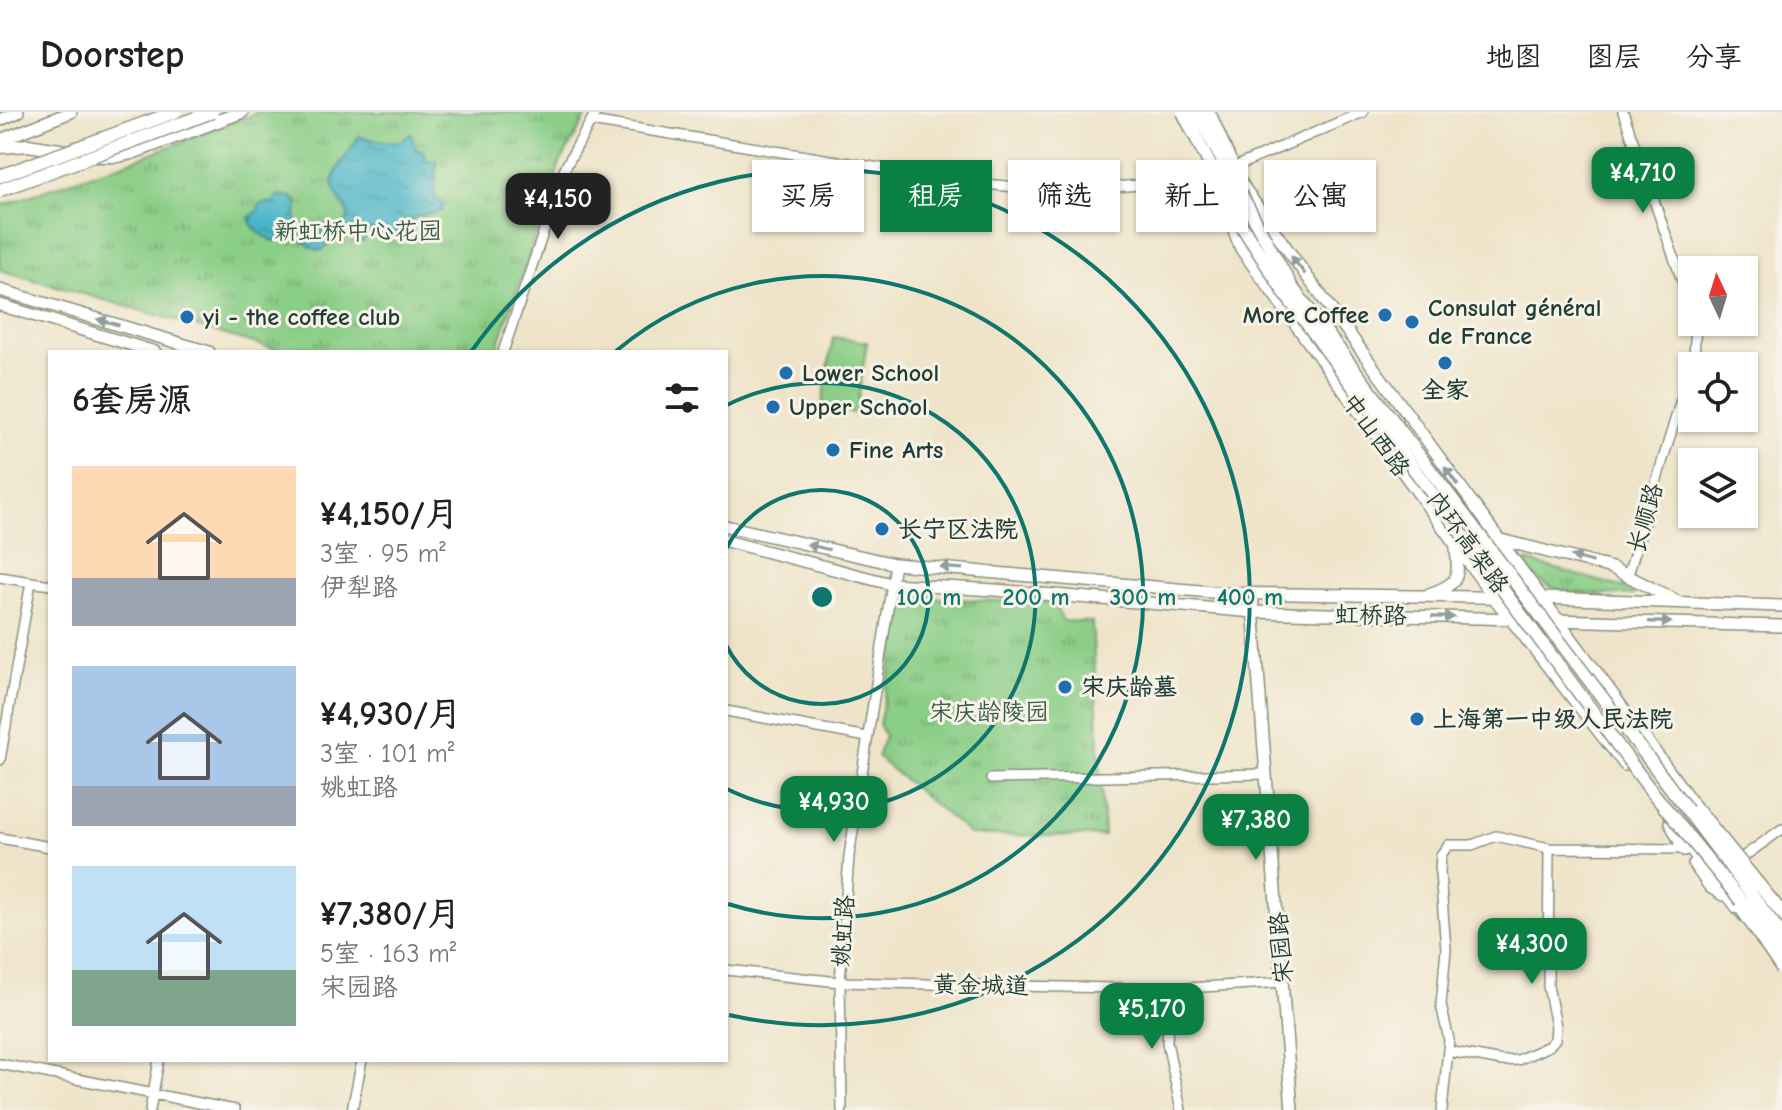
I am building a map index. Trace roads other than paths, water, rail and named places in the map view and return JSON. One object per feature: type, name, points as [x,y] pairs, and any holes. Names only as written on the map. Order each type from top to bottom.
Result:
[{"type":"highway","points":[[0,176],[175,112]]},
{"type":"highway","points":[[0,190],[212,112]]},
{"type":"highway","points":[[0,147],[28,145],[89,155],[118,156],[242,112]]},
{"type":"highway","name":"内环高架路","points":[[1182,112],[1238,220],[1288,298],[1649,788],[1782,951]]},
{"type":"highway","name":"内环高架路","points":[[1196,112],[1271,252],[1317,322],[1782,935]]},
{"type":"highway","points":[[1206,112],[1271,252]]},
{"type":"highway","points":[[1655,766],[1690,800],[1782,913]]},
{"type":"highway","points":[[1716,868],[1782,966]]},
{"type":"main road","points":[[0,120],[18,112]]},
{"type":"main road","points":[[0,140],[71,112]]},
{"type":"main road","name":"中山西路","points":[[1182,112],[1206,160]]},
{"type":"main road","name":"中山西路","points":[[1206,112],[1227,160]]},
{"type":"main road","name":"中山西路","points":[[1248,194],[1497,539],[1782,920]]},
{"type":"main road","name":"中山西路","points":[[1235,232],[1241,249],[1495,599],[1670,822],[1687,849],[1782,966]]},
{"type":"main road","points":[[0,290],[202,350]]},
{"type":"main road","points":[[0,305],[148,350]]},
{"type":"main road","name":"虹桥路","points":[[728,526],[895,564],[1252,594],[1542,598],[1782,606]]},
{"type":"main road","points":[[1497,539],[1575,557],[1628,575],[1679,602]]},
{"type":"main road","name":"虹桥路","points":[[728,542],[891,584],[1254,612],[1782,626]]},
{"type":"main road","points":[[1421,597],[1451,586],[1456,580],[1459,567],[1456,545]]},
{"type":"main road","name":"宋园路","points":[[1252,594],[1292,1110]]},
{"type":"main road","points":[[1576,643],[1575,628],[1582,620]]},
{"type":"street","points":[[1248,162],[1363,112]]},
{"type":"street","points":[[1623,112],[1678,269]]},
{"type":"street","points":[[504,350],[565,168],[593,116],[1004,187],[1062,191],[1136,186]]},
{"type":"street","name":"长顺路","points":[[1628,575],[1694,357],[1695,336]]},
{"type":"street","name":"姚虹路","points":[[842,1110],[840,982],[849,856],[895,564]]},
{"type":"street","points":[[0,577],[48,585]]},
{"type":"street","points":[[0,760],[31,582]]},
{"type":"street","points":[[728,711],[867,737]]},
{"type":"street","points":[[991,779],[1266,774]]},
{"type":"street","points":[[1736,862],[1782,829]]},
{"type":"street","points":[[1442,1110],[1449,1040],[1441,1005],[1446,949],[1440,873],[1441,855],[1448,845],[1472,845],[1496,836],[1549,848],[1687,849]]},
{"type":"street","points":[[0,838],[48,847]]},
{"type":"street","points":[[1448,1051],[1502,1061],[1518,1060],[1549,1046],[1555,1039],[1556,1026],[1548,986],[1549,848]]},
{"type":"street","name":"黄金城道","points":[[728,970],[840,982],[1170,989],[1284,982]]},
{"type":"street","points":[[1170,989],[1167,1042],[1181,1110]]},
{"type":"street","points":[[150,1110],[159,1062]]},
{"type":"street","points":[[352,1110],[362,1062]]},
{"type":"street","points":[[0,1064],[235,1110]]},
{"type":"water","points":[[411,134],[416,150],[424,152],[425,160],[437,161],[434,196],[444,205],[441,211],[418,216],[409,221],[411,228],[399,232],[389,234],[367,229],[363,241],[355,242],[360,230],[353,227],[341,232],[321,251],[297,238],[274,241],[253,226],[249,218],[257,212],[260,204],[274,202],[278,195],[292,197],[298,204],[296,219],[303,232],[340,227],[348,220],[345,207],[335,192],[334,178],[359,136],[399,142]]},
{"type":"place","name":"More Coffee","points":[[1385,315]]},
{"type":"place","name":"yi - the coffee club","points":[[187,317]]},
{"type":"place","name":"Consulat général de France","points":[[1412,322]]},
{"type":"place","name":"全家","points":[[1445,363]]},
{"type":"place","name":"Lower School","points":[[786,373]]},
{"type":"place","name":"Upper School","points":[[773,407]]},
{"type":"place","name":"Fine Arts","points":[[833,450]]},
{"type":"place","name":"长宁区法院","points":[[882,529]]},
{"type":"place","name":"宋庆龄墓","points":[[1065,687]]},
{"type":"place","name":"上海第一中级人民法院","points":[[1417,719]]},
{"type":"park label","name":"新虹桥中心花园","points":[[358,231]]},
{"type":"park label","name":"宋庆龄陵园","points":[[989,712]]}]
